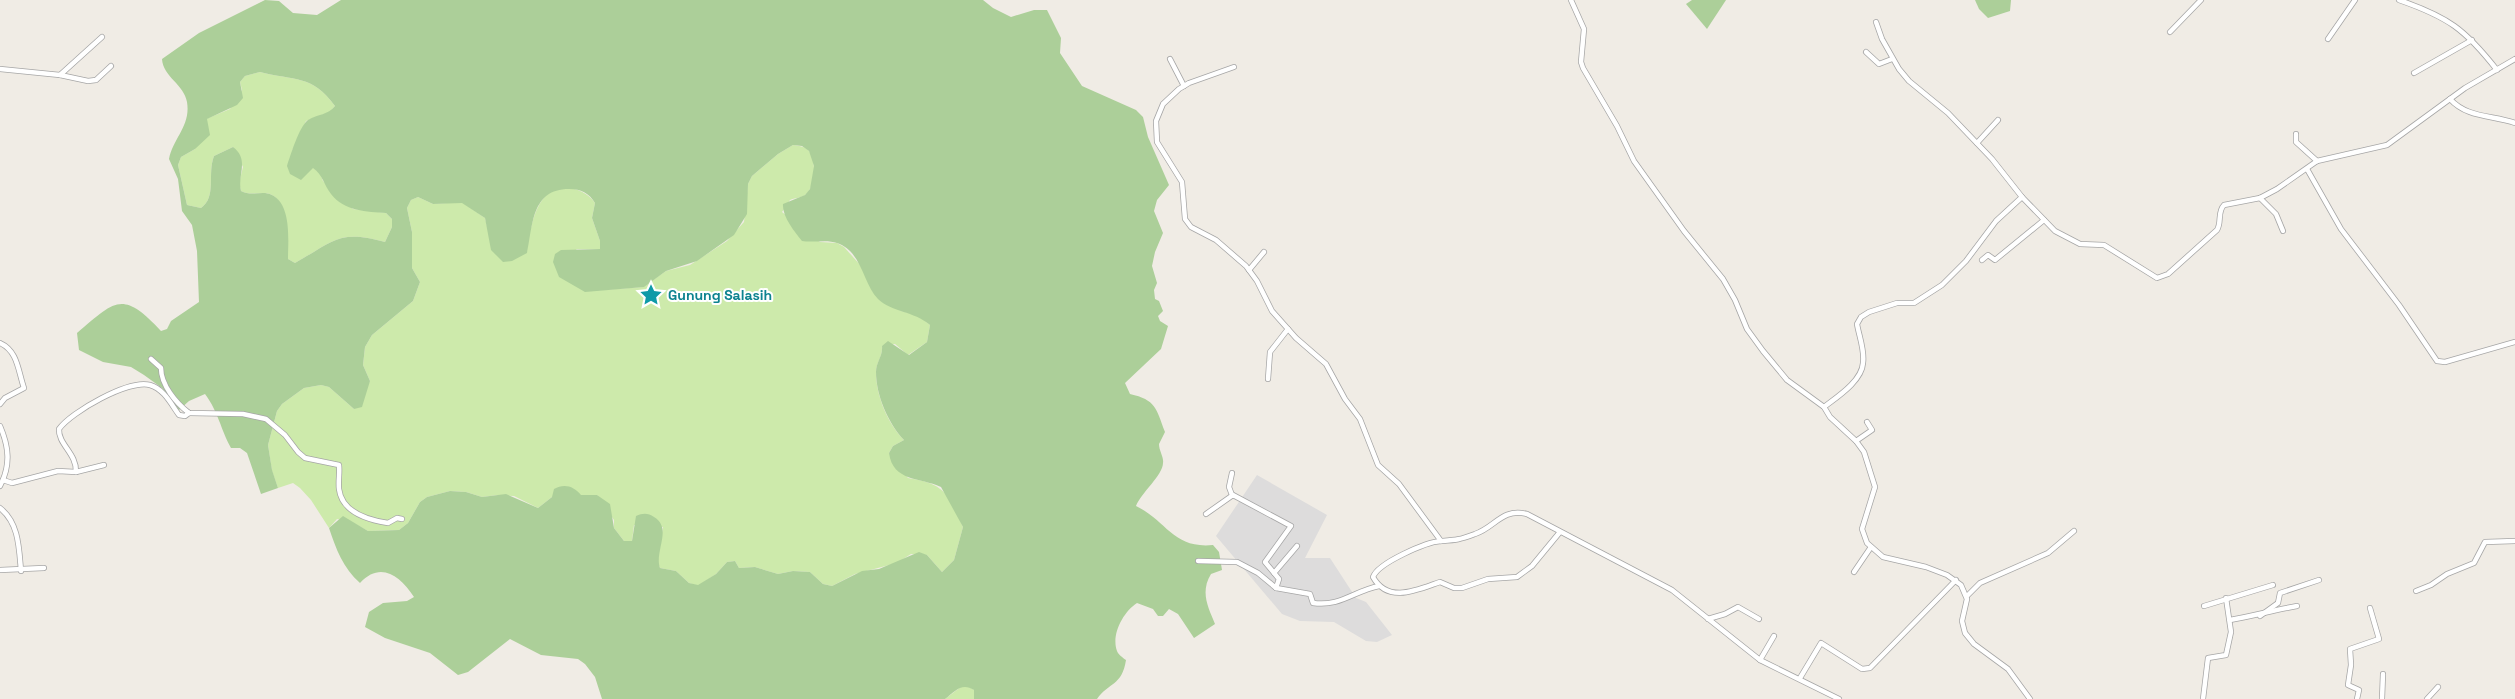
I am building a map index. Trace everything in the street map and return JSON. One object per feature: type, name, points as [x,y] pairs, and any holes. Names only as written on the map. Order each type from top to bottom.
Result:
[{"type":"street","points":[[1571,0],[1584,29],[1581,62],[1583,68],[1617,126],[1634,160],[1684,231],[1723,279],[1735,300],[1747,329],[1771,362],[1787,380],[1824,407],[1836,422],[1856,440],[1867,459],[1874,481],[1875,492],[1862,529],[1871,548],[1883,557],[1926,567],[1956,580],[1964,588],[1967,596]]},
{"type":"street","points":[[2170,32],[2200,0]]},
{"type":"street","points":[[2328,39],[2355,0]]},
{"type":"street","points":[[2399,0],[2420,6],[2444,18],[2472,40],[2497,70]]},
{"type":"street","points":[[2420,6],[2422,0]]},
{"type":"street","points":[[1876,22],[1892,59],[1909,82],[1942,108],[1977,143],[2022,197],[2055,231],[2069,240],[2087,246],[2104,245],[2154,277],[2161,278],[2217,230],[2220,226],[2220,209],[2224,205],[2260,198],[2277,189],[2317,161],[2387,145],[2450,99],[2515,59]]},
{"type":"street","points":[[60,75],[102,37]]},
{"type":"street","points":[[2414,73],[2472,40]]},
{"type":"street","points":[[1866,52],[1879,64],[1892,59]]},
{"type":"street","points":[[1170,59],[1184,86]]},
{"type":"street","points":[[0,69],[60,75],[88,82],[96,80],[111,66]]},
{"type":"street","points":[[1234,66],[1184,86],[1162,104],[1155,128],[1157,142],[1182,182],[1184,215],[1188,224],[1216,240],[1249,270],[1272,311],[1288,329],[1326,364],[1340,390],[1360,419],[1378,465],[1399,484],[1441,541]]},
{"type":"street","points":[[2450,99],[2463,110],[2480,116],[2497,117],[2515,123]]},
{"type":"street","points":[[1977,143],[1998,120]]},
{"type":"street","points":[[2296,134],[2295,141],[2317,161]]},
{"type":"street","points":[[2307,168],[2341,230],[2400,305],[2437,361],[2445,362],[2515,342]]},
{"type":"street","points":[[1824,407],[1853,382],[1863,367],[1864,359],[1857,324],[1861,317],[1890,305],[1914,303],[1942,285],[1966,261],[2004,213],[2022,197]]},
{"type":"street","points":[[2260,198],[2276,214],[2283,230]]},
{"type":"street","points":[[1982,260],[1988,255],[1995,260],[2044,220]]},
{"type":"street","points":[[1249,270],[1264,252]]},
{"type":"street","points":[[1268,379],[1270,352],[1288,329]]},
{"type":"street","points":[[0,343],[8,347],[15,356],[24,388],[5,398],[0,404]]},
{"type":"street","points":[[151,360],[161,368],[161,374],[175,400],[189,414]]},
{"type":"street","points":[[76,472],[76,464],[59,436],[59,430],[74,414],[125,386],[148,384],[162,391],[179,415],[243,414],[266,419],[286,435],[298,452],[305,458],[339,465],[339,494],[342,502],[354,513],[388,523],[398,518],[402,519]]},
{"type":"street","points":[[1856,440],[1872,430],[1867,422]]},
{"type":"street","points":[[0,426],[9,455],[0,486]]},
{"type":"street","points":[[3,480],[12,483],[58,471],[76,472],[104,466]]},
{"type":"street","points":[[1232,473],[1229,486],[1232,496],[1291,527],[1265,562],[1279,579],[1276,588]]},
{"type":"street","points":[[1206,514],[1232,496]]},
{"type":"street","points":[[0,508],[11,518],[21,571]]},
{"type":"street","points":[[1560,532],[1532,566],[1517,577],[1488,579],[1462,588],[1454,588],[1440,582],[1403,593],[1388,592],[1379,586],[1373,576],[1380,568],[1404,554],[1441,541],[1453,541],[1477,533],[1514,512],[1532,516],[1653,578],[1672,590],[1760,660],[1800,678],[1839,699]]},
{"type":"street","points":[[2030,699],[2008,669],[1974,644],[1963,631],[1962,621],[1967,596],[1977,584],[2048,553],[2074,531]]},
{"type":"street","points":[[2416,591],[2431,585],[2447,574],[2474,563],[2485,542],[2515,541]]},
{"type":"street","points":[[1274,573],[1297,546]]},
{"type":"street","points":[[1854,572],[1871,548]]},
{"type":"street","points":[[1198,561],[1237,562],[1258,573],[1276,588],[1310,594],[1312,603],[1335,603],[1359,591],[1379,586]]},
{"type":"street","points":[[0,570],[21,571],[44,568]]},
{"type":"street","points":[[1800,678],[1821,643],[1862,669],[1870,668],[1902,634],[1920,619],[1956,580]]},
{"type":"street","points":[[2260,616],[2278,603],[2279,593],[2319,580]]},
{"type":"street","points":[[2204,606],[2273,585]]},
{"type":"street","points":[[2203,699],[2208,658],[2226,655],[2231,638],[2226,598]]},
{"type":"street","points":[[1708,619],[1724,614],[1738,606],[1759,619]]},
{"type":"street","points":[[2230,620],[2260,616],[2274,610],[2297,606]]},
{"type":"street","points":[[2357,699],[2359,690],[2348,685],[2351,664],[2350,649],[2379,640],[2370,608]]},
{"type":"street","points":[[1760,660],[1774,636]]},
{"type":"street","points":[[2382,699],[2383,674]]},
{"type":"street","points":[[2428,699],[2438,687]]},
{"type":"shaded area","points":[[1257,475],[1327,515],[1305,558],[1330,558],[1356,598],[1366,602],[1392,635],[1377,642],[1366,641],[1334,622],[1300,621],[1282,614],[1216,536]]},
{"type":"green space","points":[[265,0],[279,1],[293,13],[317,15],[341,0],[983,0],[993,8],[1011,17],[1034,10],[1047,10],[1061,38],[1060,53],[1082,86],[1136,110],[1143,117],[1148,137],[1169,185],[1157,200],[1154,211],[1163,233],[1155,252],[1152,266],[1157,283],[1154,290],[1155,299],[1159,301],[1163,311],[1158,316],[1160,321],[1168,326],[1161,349],[1125,383],[1130,394],[1145,399],[1154,406],[1165,432],[1159,444],[1163,461],[1162,468],[1136,506],[1147,512],[1171,533],[1188,543],[1213,545],[1219,552],[1222,570],[1211,574],[1206,587],[1206,599],[1215,624],[1194,638],[1178,614],[1169,609],[1163,616],[1158,616],[1153,609],[1137,603],[1127,612],[1117,631],[1117,651],[1126,660],[1124,668],[1118,679],[1097,699],[974,699],[974,690],[962,687],[945,699],[602,699],[595,677],[585,664],[578,659],[541,655],[510,639],[468,672],[458,675],[430,653],[385,638],[365,627],[369,612],[383,603],[407,601],[414,597],[396,577],[382,572],[367,576],[360,583],[349,571],[337,551],[329,528],[343,516],[368,531],[399,530],[408,523],[420,502],[427,497],[450,491],[466,492],[482,497],[506,494],[538,508],[552,497],[554,489],[561,486],[569,486],[581,495],[597,495],[610,504],[614,528],[624,541],[632,541],[636,516],[650,515],[662,527],[663,534],[659,555],[660,568],[676,571],[689,583],[698,585],[716,574],[727,562],[735,561],[739,568],[755,567],[778,574],[793,571],[810,572],[823,584],[832,586],[862,571],[879,569],[919,552],[927,555],[942,572],[954,560],[963,527],[941,487],[902,474],[892,462],[889,453],[893,446],[904,440],[884,408],[878,390],[876,372],[882,346],[888,341],[909,355],[927,342],[930,325],[924,320],[889,307],[878,299],[873,293],[857,260],[845,247],[833,242],[802,241],[796,233],[786,218],[783,204],[805,195],[810,189],[814,166],[809,151],[802,146],[793,145],[778,154],[752,176],[748,184],[747,214],[734,235],[697,261],[666,271],[644,287],[585,292],[559,277],[553,262],[555,254],[561,250],[600,249],[600,241],[592,218],[595,203],[587,194],[581,191],[569,189],[547,195],[536,211],[527,253],[512,261],[503,262],[491,250],[485,218],[462,203],[433,204],[418,197],[411,200],[407,208],[412,232],[412,268],[420,282],[413,301],[372,335],[365,347],[363,365],[370,381],[362,407],[354,409],[329,387],[321,385],[304,388],[282,404],[277,411],[268,445],[272,470],[278,488],[261,494],[247,453],[240,448],[231,448],[205,394],[189,401],[179,410],[162,388],[131,367],[103,362],[79,350],[77,333],[110,307],[119,304],[137,309],[161,331],[167,329],[171,321],[199,302],[197,251],[192,225],[182,211],[178,179],[169,159],[184,125],[188,110],[187,102],[182,90],[166,71],[162,59],[199,33]],"holes":[[[260,72],[302,80],[318,88],[335,106],[329,111],[308,120],[301,128],[287,166],[290,174],[301,180],[313,168],[319,174],[331,194],[342,204],[356,210],[386,213],[392,219],[392,227],[385,242],[370,238],[347,237],[328,243],[295,263],[288,259],[288,224],[283,207],[272,195],[241,191],[242,162],[241,157],[233,147],[214,156],[209,198],[206,203],[201,208],[187,205],[178,165],[181,157],[195,149],[210,135],[207,119],[237,105],[243,98],[240,82],[245,76]]]},
{"type":"green space","points":[[1692,0],[1726,0],[1707,29],[1686,4]]},
{"type":"green space","points":[[1975,0],[2011,0],[2010,11],[1988,18],[1979,9]]},
{"type":"green space","points":[[260,72],[302,80],[318,88],[335,106],[330,112],[306,121],[292,151],[320,173],[323,181],[353,209],[386,213],[392,219],[392,227],[385,242],[370,238],[347,237],[328,243],[295,263],[288,259],[285,215],[282,206],[278,199],[272,195],[241,191],[239,183],[243,167],[233,147],[214,156],[209,198],[206,203],[201,208],[187,205],[178,165],[181,157],[195,149],[206,119],[230,109],[242,90],[240,82],[245,76]]},
{"type":"green space","points":[[793,145],[805,148],[811,154],[814,166],[813,180],[809,191],[802,197],[790,200],[782,212],[820,242],[837,243],[844,247],[862,267],[873,292],[901,311],[918,315],[930,325],[927,342],[908,355],[895,344],[882,346],[876,372],[878,391],[884,409],[893,426],[904,440],[893,446],[889,453],[908,478],[921,480],[938,487],[944,492],[963,527],[954,560],[942,572],[927,555],[911,554],[897,563],[855,574],[832,586],[823,584],[810,572],[793,571],[778,574],[755,567],[739,568],[735,561],[727,562],[716,574],[698,586],[689,583],[676,571],[660,568],[657,561],[663,527],[634,525],[632,541],[624,541],[614,528],[614,520],[597,495],[552,497],[538,508],[514,496],[482,497],[466,492],[450,491],[427,497],[420,502],[408,523],[399,530],[368,531],[350,521],[337,519],[329,528],[311,500],[300,488],[293,483],[278,488],[272,471],[268,445],[277,411],[282,404],[304,388],[321,385],[329,387],[354,409],[370,381],[363,365],[365,347],[372,335],[413,301],[420,282],[412,268],[412,232],[407,208],[411,200],[418,197],[433,204],[462,202],[485,218],[487,226],[531,228],[539,204],[545,196],[561,188],[580,191],[595,203],[592,218],[600,241],[600,249],[576,249],[601,290],[643,287],[666,271],[690,265],[727,241],[744,222],[748,184],[752,176],[778,154]]},
{"type":"green space","points":[[962,686],[968,686],[974,690],[974,699],[945,699]]},
{"type":"place","name":"Gunung Salasih","points":[[651,295]]}]
